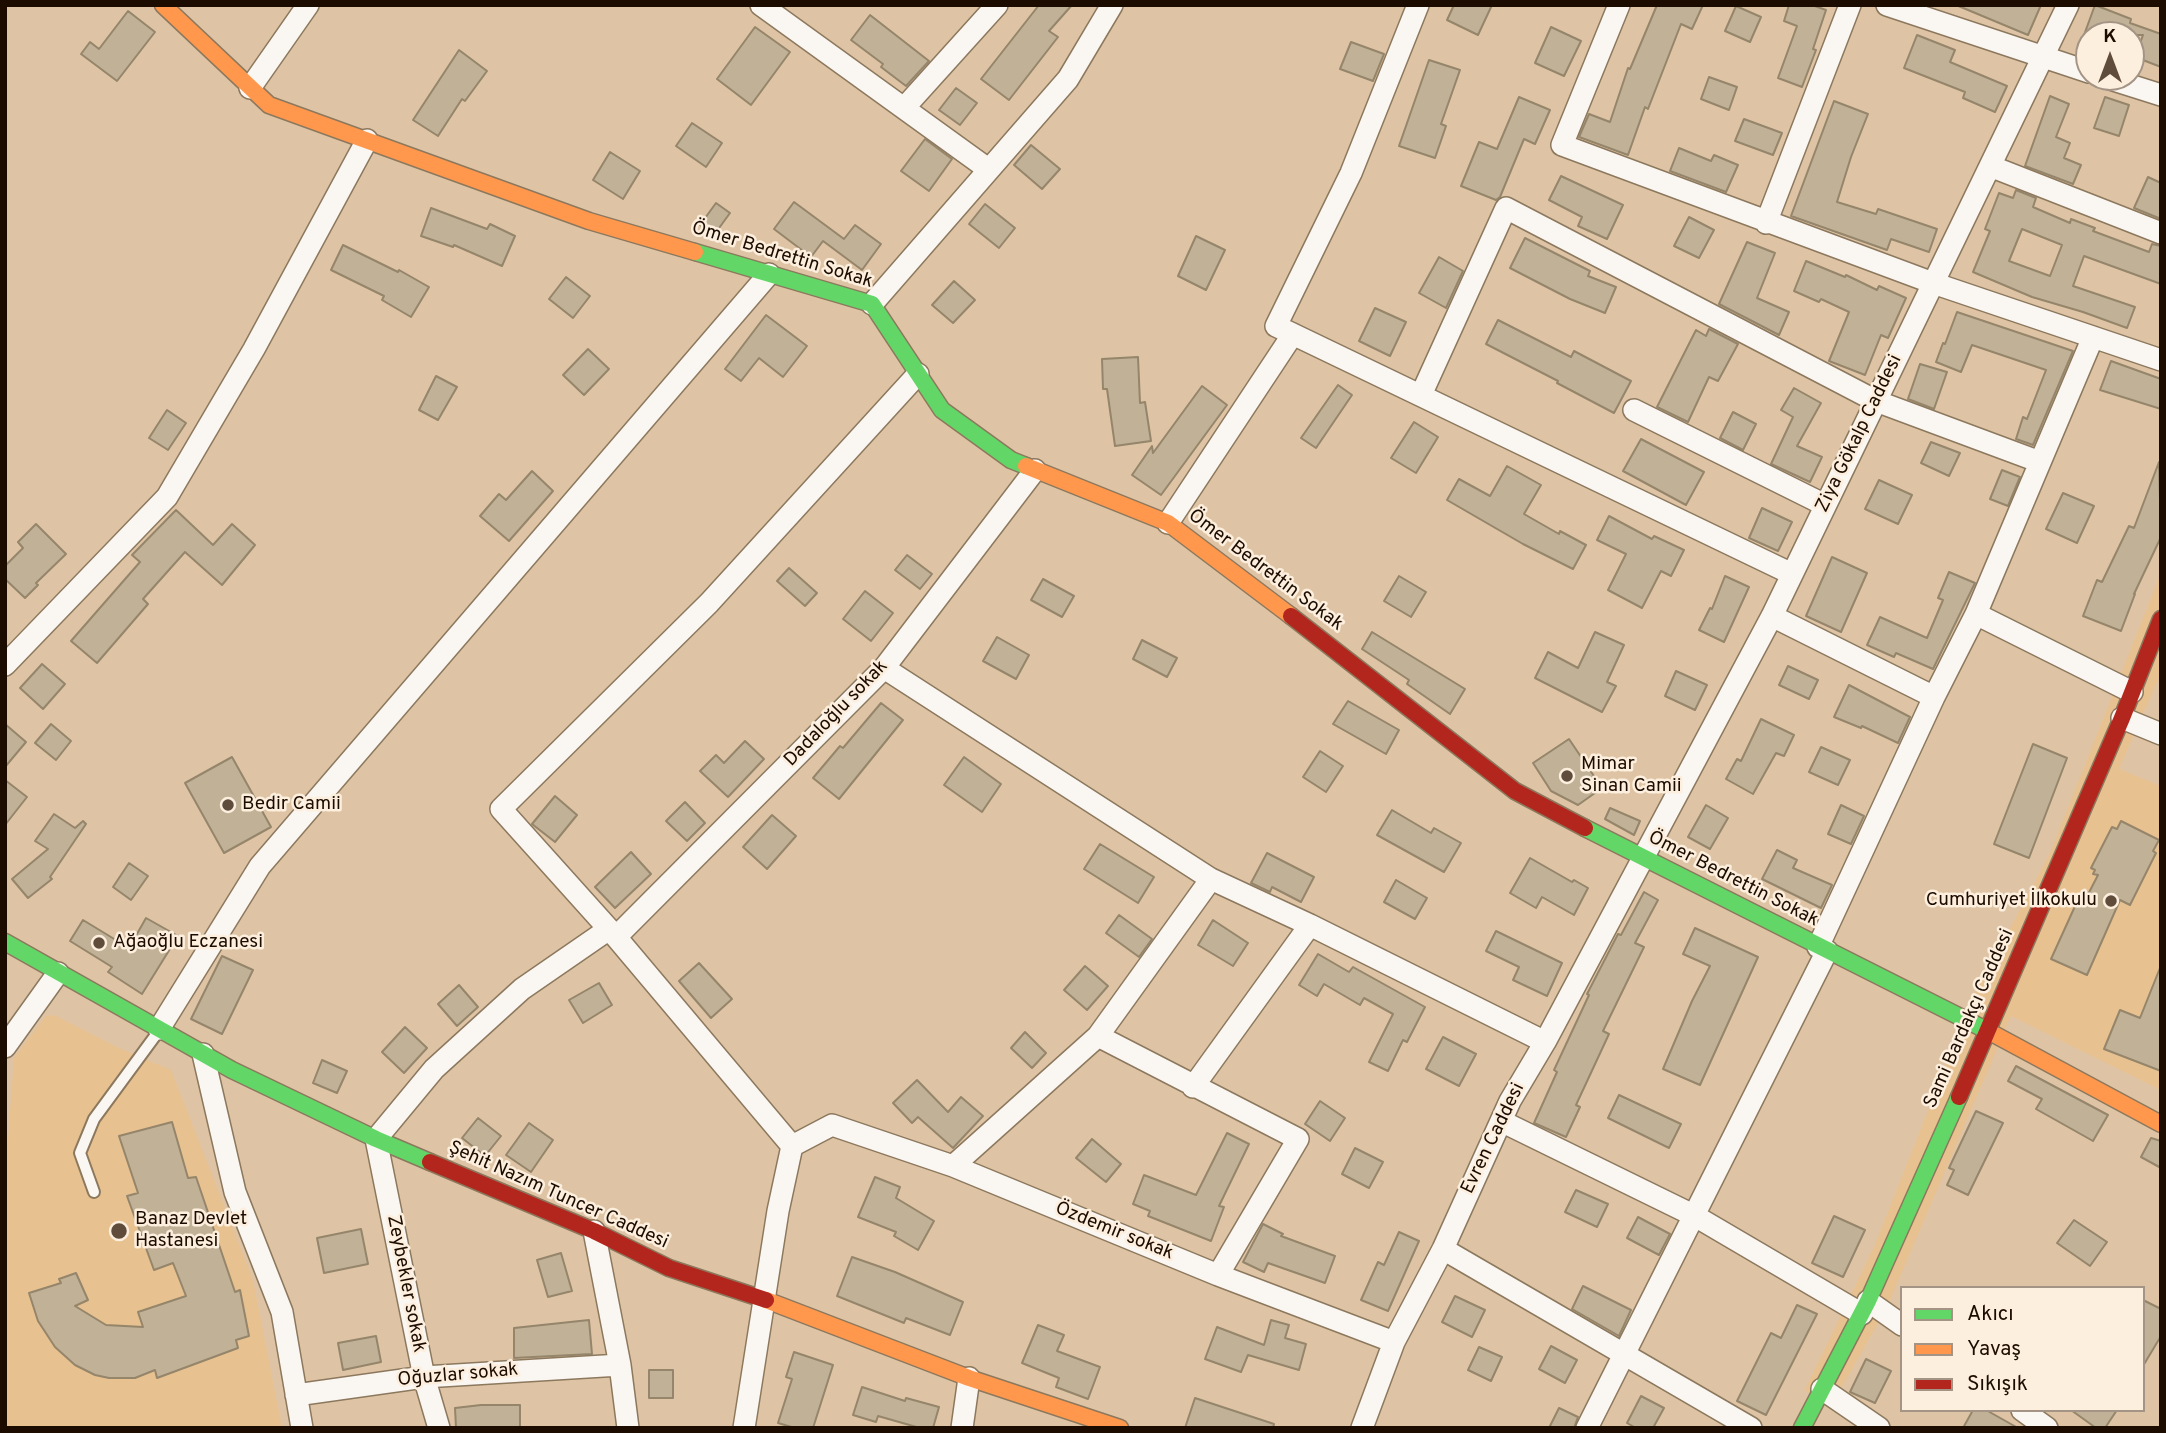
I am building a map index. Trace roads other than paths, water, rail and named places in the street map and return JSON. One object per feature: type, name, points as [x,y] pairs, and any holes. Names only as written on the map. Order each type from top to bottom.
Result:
[{"type":"street","name":"Ömer Bedrettin Sokak","points":[[163,5],[269,105],[589,221],[872,304],[942,410],[1011,460],[1168,523],[1288,613],[1515,791],[1642,859],[1988,1031],[2161,1124]]},
{"type":"street","points":[[250,88],[308,5]]},
{"type":"street","points":[[761,5],[988,169]]},
{"type":"street","points":[[904,108],[997,5]]},
{"type":"street","points":[[872,304],[1068,79],[1112,5]]},
{"type":"street","points":[[1418,5],[1352,173],[1276,326],[1792,573]]},
{"type":"street","points":[[1619,5],[1562,145],[1933,283],[2161,360]]},
{"type":"street","points":[[1766,223],[1850,5]]},
{"type":"street","points":[[1887,5],[2075,67]]},
{"type":"street","name":"Ziya Gökalp Caddesi","points":[[1642,859],[1772,616],[2068,5]]},
{"type":"street","points":[[5,665],[167,497],[254,349],[367,141]]},
{"type":"street","points":[[1990,166],[2161,233]]},
{"type":"street","points":[[1421,396],[1506,208],[1876,401],[2040,462]]},
{"type":"street","points":[[159,1029],[260,866],[769,274]]},
{"type":"street","points":[[1168,523],[1293,334]]},
{"type":"street","points":[[1587,1428],[1695,1216],[1823,949],[1934,697],[1976,614],[2093,337]]},
{"type":"street","points":[[744,1428],[778,1211],[792,1146],[612,933],[501,809],[709,603],[918,374]]},
{"type":"street","points":[[1634,410],[1825,505]]},
{"type":"street","name":"Dadaloğlu sokak","points":[[376,1139],[434,1069],[522,989],[612,933],[884,668],[1035,470]]},
{"type":"street","points":[[1976,614],[2133,692]]},
{"type":"street","points":[[1772,616],[1934,697]]},
{"type":"street","name":"Sami Bardakçı Caddesi","points":[[1802,1428],[1865,1308],[1988,1031],[2133,692],[2161,619]]},
{"type":"street","points":[[884,668],[1211,879],[1545,1042]]},
{"type":"street","points":[[2122,718],[2161,734]]},
{"type":"street","name":"Evren Caddesi","points":[[1362,1428],[1394,1342],[1443,1249],[1510,1101],[1545,1042],[1642,859]]},
{"type":"street","points":[[953,1166],[1098,1036],[1211,879]]},
{"type":"street","points":[[1193,1087],[1310,925]]},
{"type":"street","name":"Şehit Nazım Tuncer Caddesi","points":[[5,943],[203,1054],[376,1139],[594,1231],[669,1268],[765,1300],[970,1378],[1120,1428]]},
{"type":"street","points":[[5,1047],[58,973]]},
{"type":"street","points":[[1098,1036],[1298,1139],[1218,1275]]},
{"type":"street","points":[[203,1054],[235,1192],[282,1312],[302,1428]]},
{"type":"street","points":[[1501,1121],[1695,1216],[1900,1324]]},
{"type":"street","name":"Özdemir sokak","points":[[792,1146],[832,1125],[953,1166],[1218,1275],[1394,1342]]},
{"type":"street","name":"Zeybekler sokak","points":[[376,1139],[424,1377],[439,1428]]},
{"type":"street","points":[[594,1231],[620,1365],[628,1428]]},
{"type":"street","points":[[1443,1249],[1751,1428]]},
{"type":"street","name":"Oğuzlar sokak","points":[[296,1395],[424,1377],[620,1365]]},
{"type":"street","points":[[962,1428],[970,1378]]},
{"type":"street","points":[[1822,1389],[1880,1428]]},
{"type":"street","points":[[2025,1412],[2047,1428]]},
{"type":"lane","points":[[94,1192],[80,1153],[87,1133],[94,1119],[159,1029]]},
{"type":"place","name":"Mimar Sinan Camii","points":[[1567,776]]},
{"type":"place","name":"Bedir Camii","points":[[228,805]]},
{"type":"place","name":"Cumhuriyet İlkokulu","points":[[2111,901]]},
{"type":"place","name":"Ağaoğlu Eczanesi","points":[[99,943]]},
{"type":"place","name":"Banaz Devlet Hastanesi","points":[[119,1231]]}]
